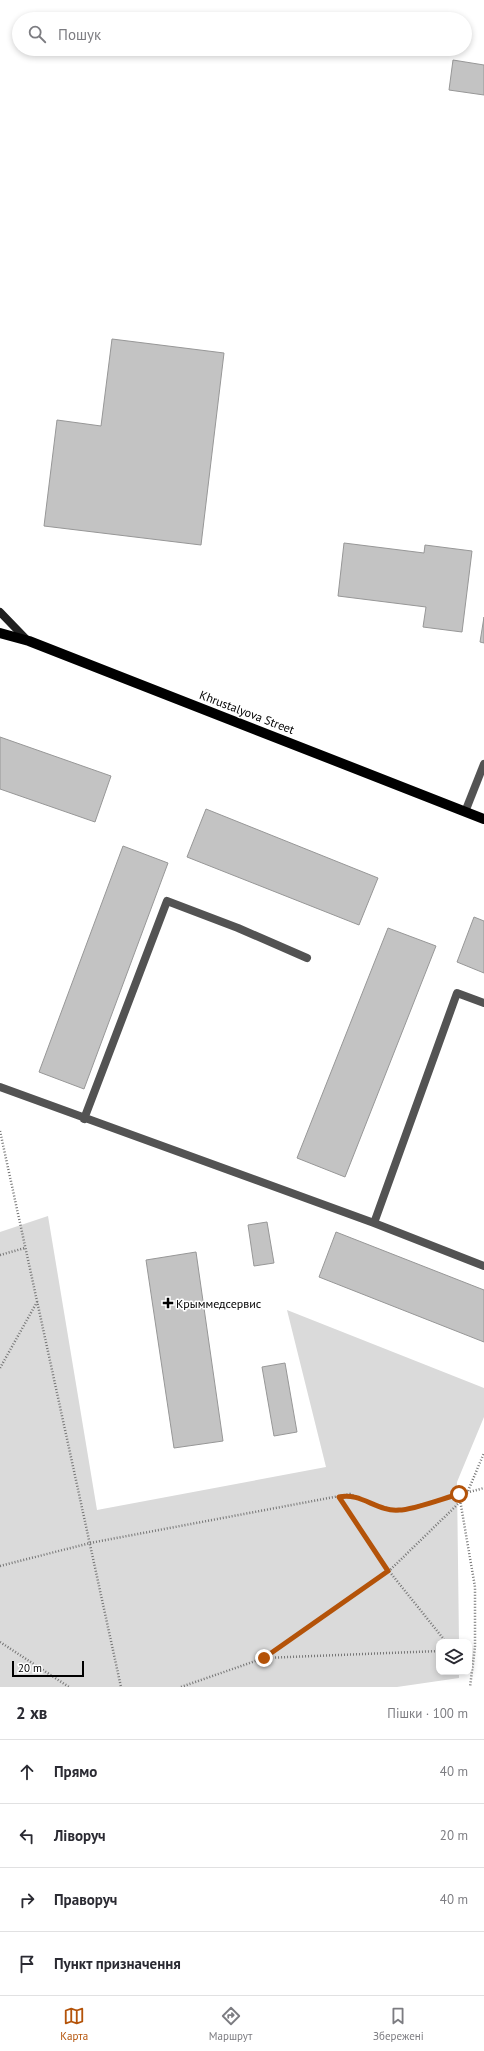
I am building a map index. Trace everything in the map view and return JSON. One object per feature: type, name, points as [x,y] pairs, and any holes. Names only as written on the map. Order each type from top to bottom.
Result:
[{"type":"main road","points":[[0,612],[29,641]]},
{"type":"main road","name":"Khrustalyova Street","points":[[0,633],[29,641],[484,819]]},
{"type":"street","points":[[465,812],[484,764]]},
{"type":"street","points":[[84,1118],[167,901],[238,928],[307,958]]},
{"type":"street","points":[[374,1224],[457,993],[484,1003]]},
{"type":"street","points":[[0,1087],[374,1224],[484,1266]]},
{"type":"path","points":[[0,1131],[121,1687]]},
{"type":"path","points":[[0,1255],[25,1248]]},
{"type":"path","points":[[0,1368],[37,1301]]},
{"type":"path","points":[[468,1491],[484,1453]]},
{"type":"path","points":[[0,1566],[90,1544],[350,1494],[379,1506],[398,1510],[484,1488]]},
{"type":"path","points":[[459,1494],[474,1587],[474,1647],[470,1687]]},
{"type":"path","points":[[339,1497],[388,1571],[444,1639]]},
{"type":"path","points":[[181,1687],[264,1658],[388,1571],[461,1500]]},
{"type":"path","points":[[0,1642],[69,1687]]},
{"type":"path","points":[[264,1658],[436,1651]]},
{"type":"shaded area","points":[[48,1216],[97,1510],[326,1467],[287,1310],[484,1388],[484,1417],[457,1482],[459,1639],[436,1639],[436,1675],[459,1675],[459,1678],[397,1687],[0,1687],[0,1232]]},
{"type":"building","points":[[453,60],[484,65],[484,95],[449,90]]},
{"type":"building","points":[[112,339],[224,353],[201,545],[44,526],[57,420],[101,426]]},
{"type":"building","points":[[344,543],[424,553],[425,545],[472,551],[462,632],[423,627],[426,607],[338,596]]},
{"type":"building","points":[[484,617],[484,643],[480,642]]},
{"type":"building","points":[[0,737],[111,776],[95,822],[0,789]]},
{"type":"building","points":[[206,809],[378,878],[359,925],[187,857]]},
{"type":"building","points":[[123,846],[168,863],[84,1089],[39,1072]]},
{"type":"building","points":[[474,917],[484,921],[484,973],[457,962]]},
{"type":"building","points":[[388,928],[436,946],[345,1177],[297,1158]]},
{"type":"building","points":[[267,1222],[274,1263],[254,1266],[248,1225]]},
{"type":"building","points":[[336,1232],[484,1290],[484,1342],[319,1277]]},
{"type":"building","points":[[196,1252],[223,1441],[174,1448],[146,1260]]},
{"type":"building","points":[[285,1363],[297,1432],[274,1436],[262,1367]]},
{"type":"place","name":"Крыммедсервис","points":[[168,1303]]},
{"type":"route","points":[[264,1658],[388,1571],[339,1497],[350,1494],[379,1506],[398,1510],[459,1494]]}]
